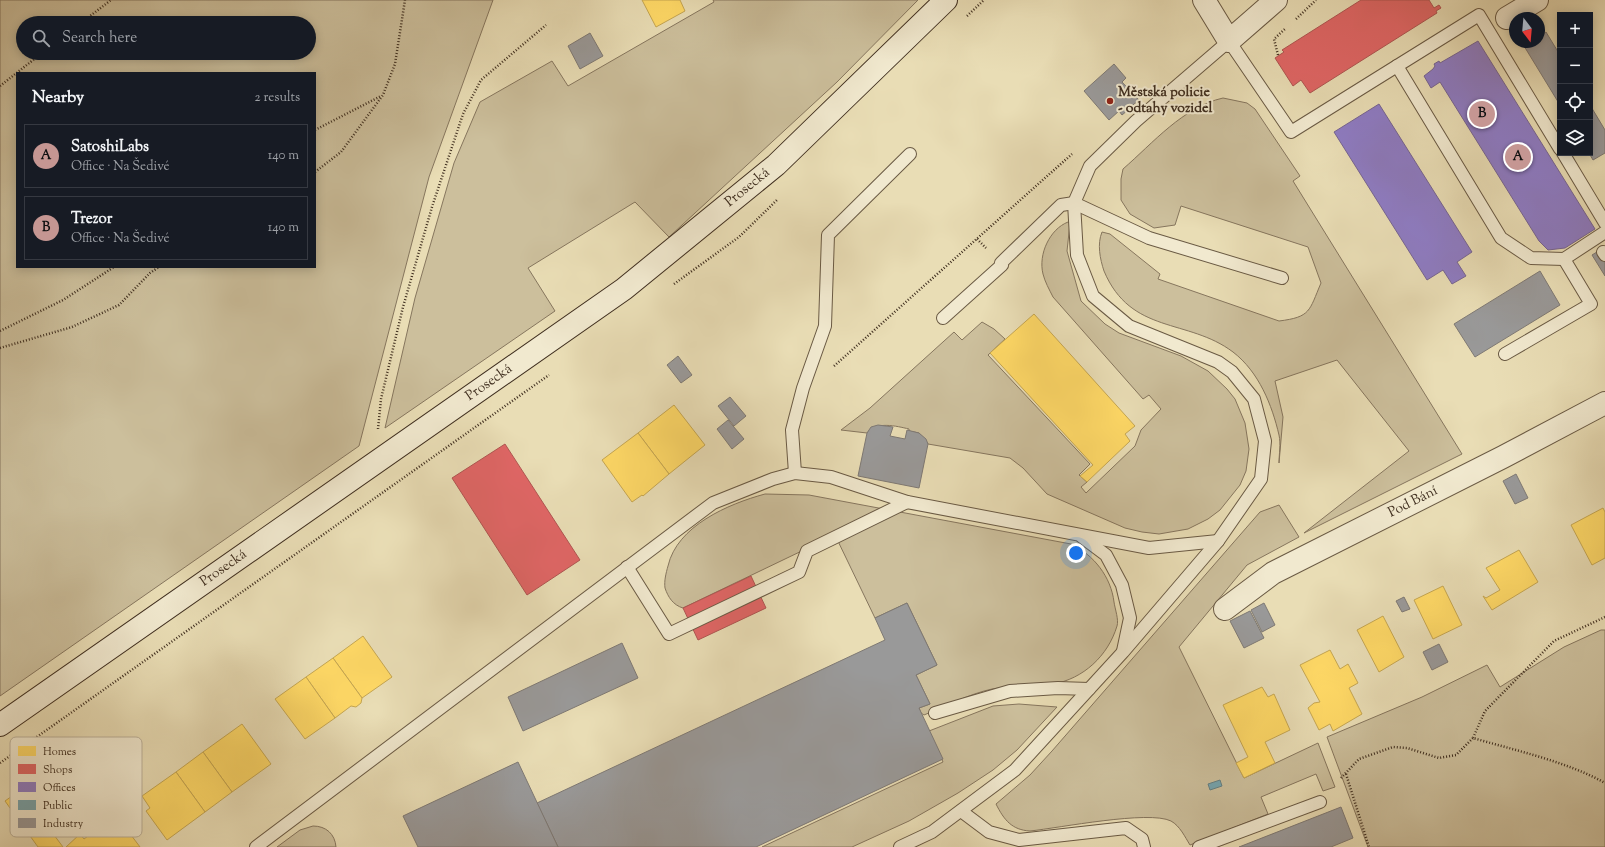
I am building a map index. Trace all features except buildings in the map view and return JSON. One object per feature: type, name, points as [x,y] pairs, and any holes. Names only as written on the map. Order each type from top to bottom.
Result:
[{"type":"main road","name":"Prosecká","points":[[0,725],[624,289],[776,165],[946,0]]},
{"type":"main road","points":[[1204,0],[1229,41],[1276,0]]},
{"type":"main road","points":[[1507,18],[1537,0]]},
{"type":"main road","name":"Pod Bání","points":[[1225,608],[1273,573],[1482,468],[1605,403]]},
{"type":"lane","points":[[900,847],[932,832],[1015,770],[1123,652],[1218,541],[1261,478],[1265,441],[1254,400],[1232,372],[1218,362],[1128,326],[1093,296],[1077,255],[1074,203],[1090,166],[1136,121],[1229,41],[1291,132],[1479,15],[1557,144]]},
{"type":"lane","points":[[1396,66],[1501,238],[1531,258],[1564,259],[1605,232]]},
{"type":"lane","points":[[795,473],[792,430],[803,388],[825,326],[828,235],[910,154]]},
{"type":"lane","points":[[1564,156],[1605,223]]},
{"type":"lane","points":[[943,318],[1002,265],[1001,263],[1061,205],[1074,203],[1149,238],[1282,278]]},
{"type":"lane","points":[[1505,354],[1591,304],[1564,259]]},
{"type":"lane","points":[[256,847],[713,503],[773,479],[795,473],[831,477],[907,502],[1149,548],[1218,541]]},
{"type":"lane","points":[[627,567],[669,634],[799,572],[808,551],[907,502]]},
{"type":"lane","points":[[1080,535],[1106,555],[1122,585],[1130,618],[1123,652]]},
{"type":"lane","points":[[935,713],[1010,691],[1058,688],[1089,689]]},
{"type":"lane","points":[[1199,847],[1320,802]]},
{"type":"lane","points":[[961,811],[989,832],[1019,840],[1126,828],[1142,839],[1144,847]]},
{"type":"path","points":[[90,16],[111,0]]},
{"type":"path","points":[[316,171],[341,152],[383,95],[395,64],[405,0]]},
{"type":"path","points":[[1295,20],[1316,0]]},
{"type":"path","points":[[1278,55],[1274,39],[1290,24]]},
{"type":"path","points":[[375,463],[381,399],[403,307],[432,207],[463,114],[481,80],[546,25]]},
{"type":"path","points":[[18,72],[33,60]]},
{"type":"path","points":[[0,86],[16,73]]},
{"type":"path","points":[[316,129],[383,95]]},
{"type":"path","points":[[830,370],[1077,149]]},
{"type":"path","points":[[0,331],[63,300],[112,268]]},
{"type":"path","points":[[0,348],[72,327],[119,305],[150,273],[158,268]]},
{"type":"path","points":[[1341,778],[1359,759],[1393,747],[1407,748],[1439,758],[1456,755],[1473,738],[1485,711],[1554,641],[1605,617]]},
{"type":"path","points":[[1473,738],[1528,754],[1594,776],[1605,783]]},
{"type":"path","points":[[1346,774],[1369,847]]},
{"type":"shaded area","points":[[0,0],[493,0],[429,177],[359,446],[0,696]]},
{"type":"shaded area","points":[[713,0],[918,0],[837,82],[669,237],[635,202],[528,268],[555,311],[385,428],[415,298],[454,163],[480,102],[552,61],[568,86],[714,2]]},
{"type":"shaded area","points":[[1223,98],[1247,103],[1255,109],[1300,176],[1293,181],[1462,454],[1304,533],[1409,451],[1337,360],[1275,381],[1283,417],[1279,463],[1280,442],[1273,412],[1263,390],[1250,369],[1233,352],[1216,341],[1162,323],[1145,316],[1129,306],[1115,291],[1104,271],[1100,257],[1099,246],[1102,232],[1110,234],[1160,274],[1158,279],[1279,321],[1303,315],[1308,311],[1321,283],[1308,247],[1181,206],[1175,225],[1154,228],[1130,214],[1121,200],[1121,179],[1123,169],[1169,127],[1195,109]]},
{"type":"shaded area","points":[[1068,222],[1070,223],[1067,251],[1081,301],[1105,324],[1119,333],[1181,356],[1208,371],[1235,399],[1245,423],[1249,449],[1246,471],[1240,485],[1220,510],[1208,519],[1188,529],[1159,534],[1125,528],[1047,494],[1023,468],[1010,458],[928,444],[919,433],[909,431],[909,429],[887,425],[871,429],[867,433],[841,430],[870,408],[954,332],[962,340],[982,322],[994,329],[1005,339],[988,355],[1090,464],[1079,475],[1087,482],[1081,487],[1086,493],[1135,446],[1141,430],[1161,409],[1149,395],[1143,399],[1053,297],[1044,277],[1042,258],[1051,236],[1062,225]]},
{"type":"shaded area","points":[[765,494],[809,495],[1071,544],[1087,554],[1094,561],[1100,568],[1109,584],[1118,621],[1113,637],[1101,656],[1084,671],[1074,677],[1053,684],[1007,687],[983,691],[924,715],[921,713],[919,708],[930,704],[916,675],[937,665],[907,603],[875,618],[835,535],[683,608],[676,605],[669,597],[665,588],[666,574],[673,552],[682,539],[693,528],[720,511],[751,498]]},
{"type":"shaded area","points":[[1279,505],[1299,537],[1247,565],[1179,647],[1244,778],[1318,743],[1335,787],[1323,791],[1316,774],[1261,797],[1268,814],[1190,845],[1174,823],[1160,818],[1103,821],[1030,831],[1018,829],[1009,823],[1002,815],[996,804],[1030,775],[1052,751],[1260,512]]},
{"type":"shaded area","points":[[1601,630],[1605,630],[1605,847],[1368,847],[1327,737],[1422,697],[1487,665],[1500,687],[1564,647]]},
{"type":"shaded area","points":[[1019,704],[1057,707],[1017,750],[993,770],[958,793],[909,821],[852,847],[762,847],[943,762],[929,731],[993,706]]},
{"type":"shaded area","points":[[313,826],[326,829],[334,838],[336,847],[277,847],[300,830]]},
{"type":"place","name":"Městská policie - odtahy vozidel","points":[[1110,101]]},
{"type":"place","name":"Trezor","points":[[1482,114]]},
{"type":"place","name":"SatoshiLabs","points":[[1518,157]]}]
